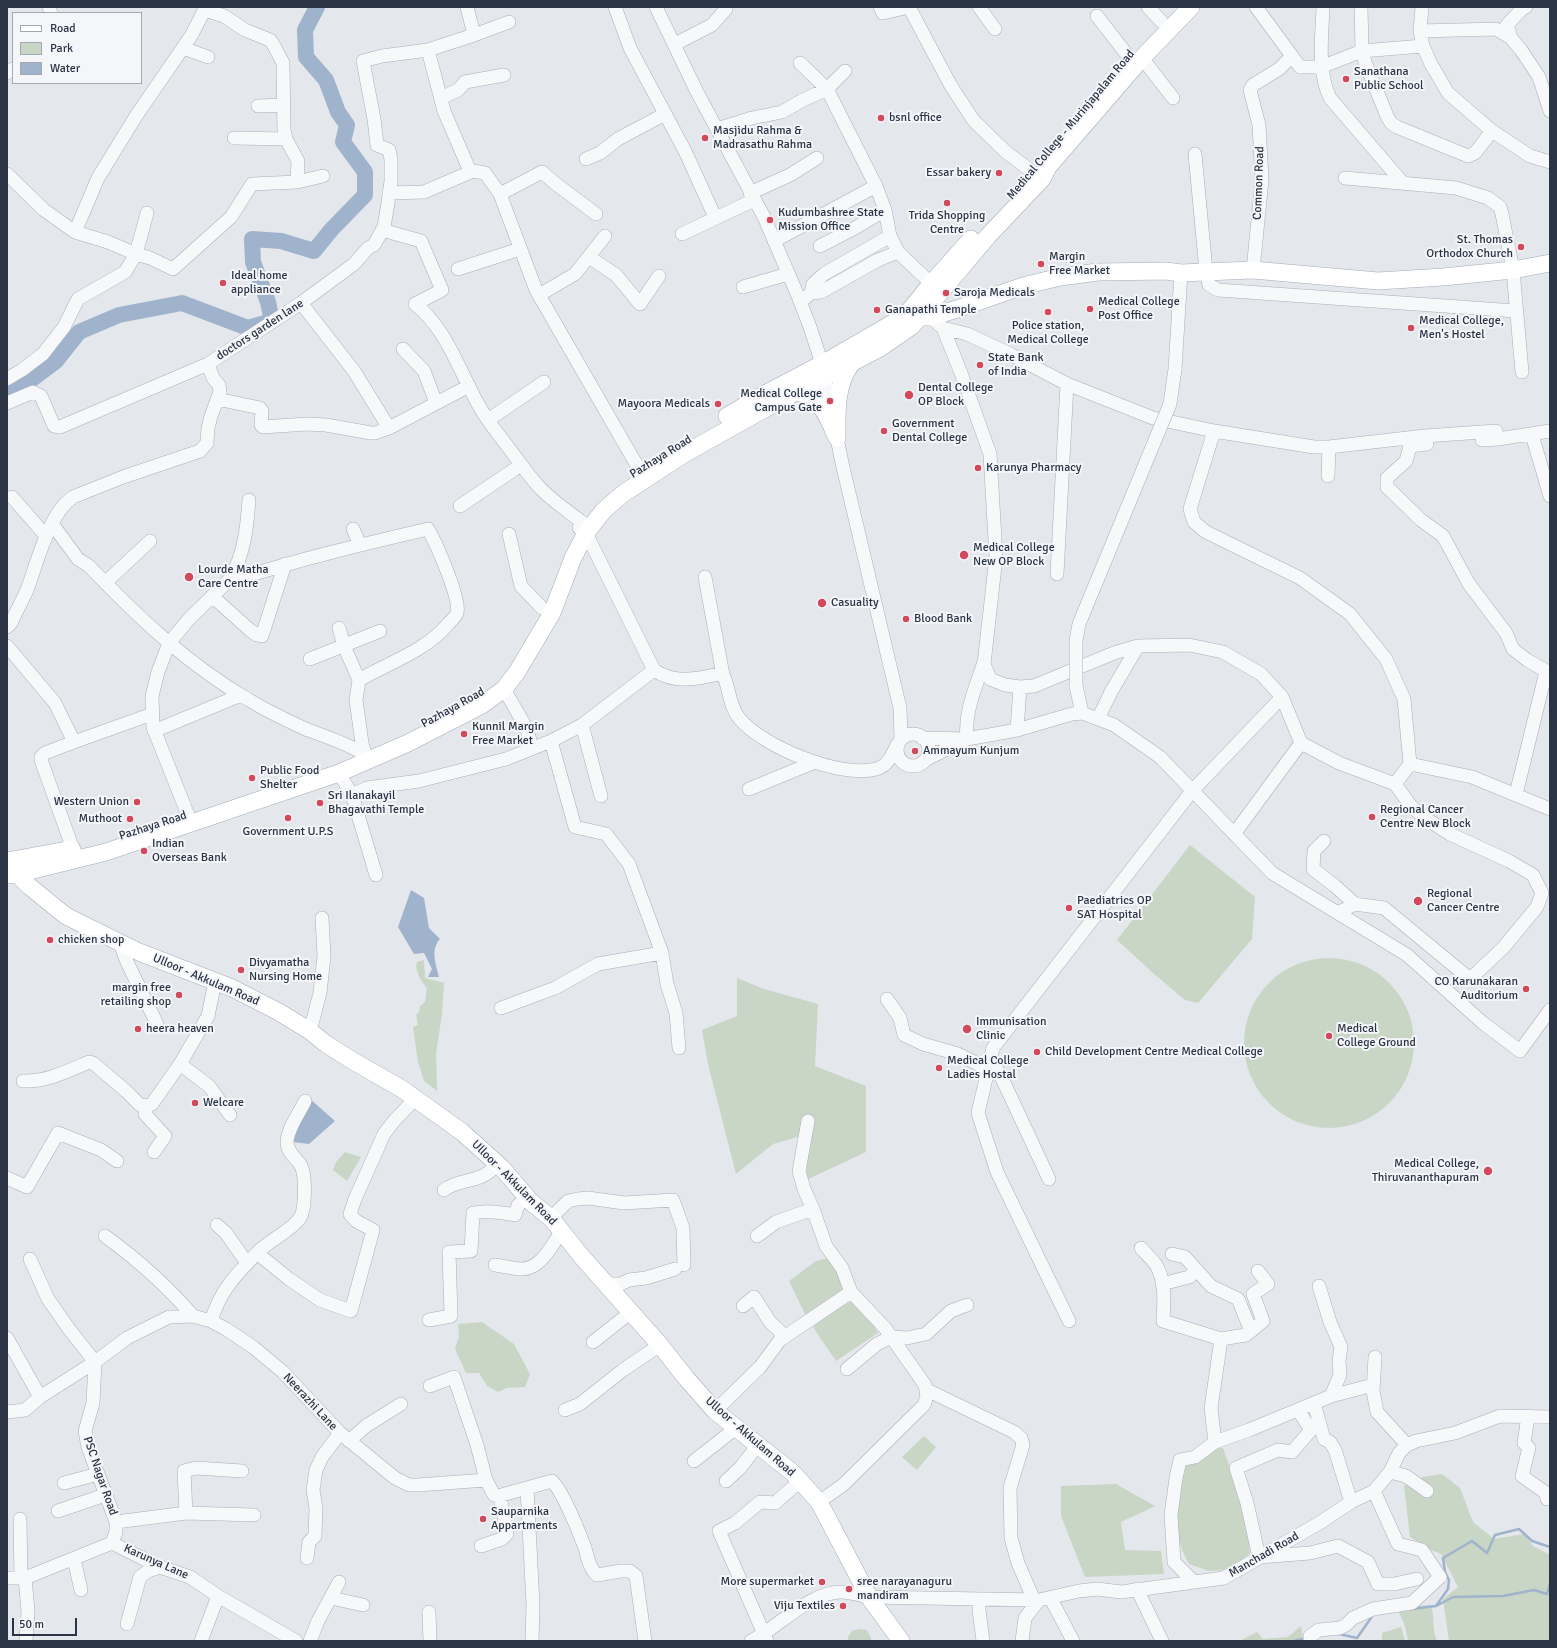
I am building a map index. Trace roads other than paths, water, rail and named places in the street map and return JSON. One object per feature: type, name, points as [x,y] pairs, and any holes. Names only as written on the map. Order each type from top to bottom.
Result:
[{"type":"main road","name":"Medical College - Murinjapalam Road","points":[[919,317],[936,288],[1037,176],[1057,140],[1135,57],[1161,21],[1175,7]]},
{"type":"main road","points":[[1135,57],[1191,7]]},
{"type":"main road","points":[[11,870],[106,852],[339,773],[365,758],[440,728],[482,705],[504,689],[518,672],[552,613],[573,558],[582,528],[624,492],[732,426],[797,392],[824,371],[919,317],[957,309],[1023,286],[1060,277],[1098,272],[1166,271],[1181,273],[1253,270],[1378,281],[1443,277],[1513,270],[1550,263]]},
{"type":"main road","points":[[824,371],[851,364],[899,336],[912,326],[919,317]]},
{"type":"main road","points":[[837,438],[837,406],[839,388],[845,372],[851,364]]},
{"type":"main road","name":"Pazhaya Road","points":[[11,870],[73,849],[101,843],[365,758],[456,708],[492,685],[507,671],[536,625],[570,544],[609,490],[639,469],[763,395],[824,371]]},
{"type":"main road","points":[[797,392],[808,395],[821,407],[828,417],[837,438]]},
{"type":"main road","name":"Ulloor - Akkulam Road","points":[[11,870],[66,916],[78,923],[119,941],[139,952],[232,988],[253,999],[310,1031],[326,1044],[416,1098],[462,1132],[497,1164],[528,1198],[551,1218],[582,1257],[660,1345],[715,1411],[800,1481],[819,1502],[869,1597],[901,1641]]},
{"type":"street","points":[[467,7],[474,35]]},
{"type":"street","points":[[615,7],[630,48],[685,151],[715,217]]},
{"type":"street","points":[[656,7],[697,92],[774,241],[800,302],[824,371],[837,438],[900,708],[899,742],[897,754],[902,762],[910,766],[919,765],[925,760],[967,739]]},
{"type":"street","points":[[880,7],[883,13],[909,7],[951,86],[974,121],[1006,152],[1037,176]]},
{"type":"street","points":[[979,7],[995,29]]},
{"type":"street","points":[[1148,7],[1161,21]]},
{"type":"street","points":[[1256,7],[1300,67],[1321,67],[1362,50],[1423,46]]},
{"type":"street","points":[[1322,7],[1321,67],[1325,88],[1333,104],[1402,182]]},
{"type":"street","points":[[1361,7],[1362,50],[1365,62],[1388,120],[1397,127],[1468,156],[1476,153],[1492,131]]},
{"type":"street","points":[[1422,7],[1420,31],[1423,46],[1448,92],[1492,131],[1530,156],[1550,162]]},
{"type":"street","points":[[1511,38],[1507,25],[1522,9],[1526,7]]},
{"type":"street","points":[[75,232],[98,178],[206,8],[224,16],[245,30],[270,40],[283,63],[284,130],[286,139],[298,161],[297,182]]},
{"type":"street","points":[[675,44],[712,25],[726,9]]},
{"type":"street","points":[[1097,16],[1173,98]]},
{"type":"street","points":[[473,172],[469,169],[444,111],[428,50],[509,22]]},
{"type":"street","points":[[1420,31],[1496,29],[1511,38],[1539,77],[1550,111]]},
{"type":"street","points":[[182,48],[208,57]]},
{"type":"street","name":"doctors garden lane","points":[[7,627],[11,623],[26,591],[49,531],[67,501],[73,497],[123,476],[200,451],[207,443],[208,428],[220,392],[219,385],[213,378],[208,364],[301,303],[354,264],[368,248],[374,245],[384,227],[389,193],[391,160],[389,150],[377,145],[374,119],[363,61],[382,56],[428,50]]},
{"type":"street","name":"Common Road","points":[[1253,270],[1262,180],[1259,125],[1250,90],[1253,85],[1279,69],[1292,56]]},
{"type":"street","points":[[800,63],[827,89],[876,186],[885,210],[890,236],[898,252],[936,288]]},
{"type":"street","points":[[717,129],[752,118],[782,112],[827,89],[845,71]]},
{"type":"street","points":[[441,98],[458,90],[465,82],[504,75]]},
{"type":"street","points":[[258,106],[284,105]]},
{"type":"street","points":[[586,159],[600,153],[618,139],[665,114]]},
{"type":"street","points":[[234,138],[286,139]]},
{"type":"street","points":[[1195,154],[1206,271],[1209,285],[1218,290],[1516,311]]},
{"type":"street","points":[[682,234],[715,217],[818,158]]},
{"type":"street","points":[[389,193],[424,192],[473,172],[485,173],[500,194],[539,295],[639,469]]},
{"type":"street","points":[[500,194],[542,172],[596,214]]},
{"type":"street","points":[[7,174],[44,210],[75,232],[108,242],[136,254],[150,258],[173,269],[231,217],[252,184],[297,182],[323,176]]},
{"type":"street","points":[[1345,178],[1456,188],[1482,196],[1493,201],[1500,207],[1513,270],[1522,372]]},
{"type":"street","points":[[774,241],[876,186]]},
{"type":"street","points":[[820,246],[855,228],[885,210]]},
{"type":"street","points":[[7,379],[43,354],[64,327],[78,299],[125,272],[136,254],[147,213]]},
{"type":"street","points":[[382,230],[421,241],[442,290],[415,304],[425,312],[450,348],[488,420],[540,488],[582,528],[654,670],[663,677],[681,680],[719,674],[723,675]]},
{"type":"street","points":[[539,295],[575,274],[605,236]]},
{"type":"street","points":[[811,293],[813,284],[824,274],[890,236]]},
{"type":"street","points":[[458,268],[520,249]]},
{"type":"street","points":[[800,302],[811,293],[821,292],[878,260],[898,252]]},
{"type":"street","points":[[589,257],[616,275],[640,304],[659,276]]},
{"type":"street","points":[[1082,713],[1076,686],[1076,640],[1079,624],[1170,404],[1175,369],[1181,273]]},
{"type":"street","points":[[743,287],[788,274]]},
{"type":"street","points":[[301,303],[354,371],[389,428]]},
{"type":"street","points":[[919,317],[943,328],[967,334],[1010,354],[1067,384],[1153,418],[1214,431],[1314,447],[1330,447],[1425,436],[1496,430]]},
{"type":"street","points":[[943,328],[990,454],[996,557],[984,662],[971,699],[965,726],[967,739]]},
{"type":"street","points":[[403,349],[424,371],[436,403]]},
{"type":"street","points":[[7,403],[33,392],[41,396],[54,426],[60,427],[208,364]]},
{"type":"street","points":[[488,420],[544,382]]},
{"type":"street","points":[[1057,574],[1067,384]]},
{"type":"street","points":[[217,399],[260,408],[262,411],[263,427],[307,424],[345,428],[370,433],[389,428],[469,386]]},
{"type":"street","points":[[1214,431],[1190,508],[1194,522],[1206,532],[1300,578],[1350,614],[1386,659],[1404,699],[1410,764],[1395,784]]},
{"type":"street","points":[[1516,794],[1548,673],[1526,660],[1513,649],[1506,633],[1469,584],[1443,536],[1421,520],[1387,487],[1387,478],[1406,461],[1410,446],[1457,441],[1498,439],[1532,435],[1550,431]]},
{"type":"street","points":[[1532,435],[1550,496]]},
{"type":"street","points":[[1328,476],[1330,447]]},
{"type":"street","points":[[460,506],[521,464]]},
{"type":"street","points":[[12,497],[78,559],[89,566],[169,643],[191,661],[241,695],[307,729],[347,744],[365,758]]},
{"type":"street","points":[[188,815],[154,731],[152,696],[158,672],[169,643],[189,619],[230,579],[237,567],[246,532],[249,500]]},
{"type":"street","points":[[353,529],[360,545]]},
{"type":"street","points":[[230,579],[238,579],[285,564],[428,529],[437,545],[444,564],[457,605],[457,614],[440,634],[416,651],[359,680]]},
{"type":"street","points":[[510,534],[521,586],[542,608]]},
{"type":"street","points":[[105,583],[150,541]]},
{"type":"street","points":[[212,596],[251,631],[262,636],[285,564]]},
{"type":"street","points":[[705,577],[723,675],[734,710],[738,718],[749,728],[772,744],[815,762],[853,771],[876,769],[889,762],[899,742],[907,735],[914,734],[921,737],[967,739],[1017,730],[1072,714],[1082,713],[1114,725],[1160,757],[1272,873],[1407,955],[1483,1023],[1520,1051],[1550,1010]]},
{"type":"street","points":[[339,628],[344,646],[359,680],[356,700],[365,758]]},
{"type":"street","points":[[310,660],[380,631]]},
{"type":"street","points":[[984,662],[990,679],[1005,685],[1020,687],[1034,686],[1114,653],[1138,646],[1189,645],[1223,652],[1261,674],[1282,697],[1301,744],[1339,763],[1395,784],[1411,806],[1424,818],[1450,834],[1509,860],[1532,875],[1542,893],[1537,908],[1503,948],[1470,979],[1384,908],[1355,904],[1313,869],[1314,851],[1324,841]]},
{"type":"street","points":[[7,646],[55,703],[74,742]]},
{"type":"street","points":[[1098,719],[1111,692],[1138,646]]},
{"type":"street","points":[[352,795],[367,788],[419,781],[506,759],[551,741],[582,725],[654,670]]},
{"type":"street","points":[[1017,730],[1020,687]]},
{"type":"street","points":[[504,689],[527,729],[532,748]]},
{"type":"street","points":[[154,731],[241,695]]},
{"type":"street","points":[[1069,1321],[997,1172],[978,1113],[993,1048],[1192,791],[1282,697]]},
{"type":"street","points":[[900,708],[928,747],[928,754],[925,760]]},
{"type":"street","points":[[73,849],[41,757],[45,753],[152,714]]},
{"type":"street","points":[[582,725],[601,796]]},
{"type":"street","points":[[551,741],[575,827],[606,834],[630,864],[662,953],[667,984],[675,1006],[679,1048]]},
{"type":"street","points":[[1234,834],[1301,744]]},
{"type":"street","points":[[749,789],[815,762]]},
{"type":"street","points":[[1410,764],[1472,777],[1550,809]]},
{"type":"street","points":[[339,773],[352,795],[376,875]]},
{"type":"street","points":[[1338,913],[1355,904]]},
{"type":"street","points":[[310,1031],[320,993],[323,964],[322,918]]},
{"type":"street","points":[[119,941],[127,962],[157,1024]]},
{"type":"street","points":[[501,1008],[554,988],[598,964],[662,953]]},
{"type":"street","points":[[23,1081],[32,1081],[51,1077],[88,1062],[94,1063],[140,1105],[147,1106],[152,1104],[180,1064],[208,1016],[215,982]]},
{"type":"street","points":[[887,999],[900,1018],[904,1035],[923,1044],[989,1064],[1000,1074],[1048,1180]]},
{"type":"street","points":[[180,1064],[209,1086],[230,1115]]},
{"type":"street","points":[[257,1252],[289,1279],[320,1300],[351,1311],[373,1230],[356,1221],[350,1214],[355,1199],[384,1134],[416,1098]]},
{"type":"street","points":[[211,1321],[223,1291],[264,1245],[299,1219],[303,1211],[305,1196],[301,1165],[290,1153],[287,1145],[288,1135],[305,1101]]},
{"type":"street","points":[[147,1106],[145,1114],[165,1136],[154,1152]]},
{"type":"street","points":[[808,1121],[799,1171],[804,1190],[813,1209],[826,1246],[842,1268],[852,1292],[891,1337],[923,1382],[927,1400],[924,1405],[843,1485],[819,1502]]},
{"type":"street","points":[[7,1178],[27,1187],[58,1133],[101,1150],[117,1161]]},
{"type":"street","points":[[444,1190],[450,1185],[468,1181],[489,1173],[497,1164]]},
{"type":"street","points":[[429,1320],[451,1316],[449,1252],[471,1251],[473,1213],[480,1211],[500,1212],[515,1215],[518,1205],[528,1198]]},
{"type":"street","points":[[551,1218],[568,1201],[578,1199],[588,1198],[624,1203],[673,1200],[683,1228],[679,1267],[646,1278],[629,1280],[621,1284],[606,1284]]},
{"type":"street","points":[[757,1236],[776,1222],[813,1209]]},
{"type":"street","points":[[217,1225],[226,1233],[247,1263]]},
{"type":"street","points":[[495,1265],[521,1269],[538,1264],[562,1231]]},
{"type":"street","points":[[105,1236],[137,1260],[175,1295],[193,1316]]},
{"type":"street","points":[[1141,1248],[1156,1266],[1165,1292],[1163,1321],[1222,1339],[1246,1335],[1263,1321],[1253,1294],[1268,1284],[1258,1271]]},
{"type":"street","points":[[1172,1254],[1185,1257],[1211,1286],[1238,1299],[1251,1331]]},
{"type":"street","points":[[30,1259],[48,1299],[95,1362]]},
{"type":"street","points":[[1162,1284],[1189,1277],[1197,1270]]},
{"type":"street","points":[[1319,1286],[1330,1322],[1342,1347],[1339,1361],[1340,1375],[1331,1396]]},
{"type":"street","points":[[715,1411],[760,1367],[780,1340],[852,1292]]},
{"type":"street","points":[[743,1306],[754,1297],[770,1322],[785,1336]]},
{"type":"street","points":[[847,1369],[877,1344],[891,1337],[907,1338],[926,1334],[951,1311],[967,1305]]},
{"type":"street","points":[[593,1342],[631,1312]]},
{"type":"street","name":"Neerazhi Lane","points":[[7,1412],[25,1410],[32,1405],[36,1399],[95,1362],[127,1338],[169,1317],[193,1316],[211,1321],[253,1347],[283,1372],[344,1437],[395,1478],[409,1485],[486,1480]]},
{"type":"street","points":[[7,1338],[40,1397]]},
{"type":"street","points":[[1215,1442],[1211,1408],[1222,1339]]},
{"type":"street","points":[[565,1410],[580,1404],[612,1378],[660,1345]]},
{"type":"street","points":[[1375,1357],[1373,1385],[1376,1412],[1407,1445],[1455,1433],[1500,1416],[1550,1417]]},
{"type":"street","name":"PSC Nagar Road","points":[[95,1362],[93,1403],[85,1431],[88,1447],[116,1522],[116,1532],[112,1542]]},
{"type":"street","points":[[430,1386],[454,1377],[477,1445],[486,1480],[494,1495],[500,1496],[552,1481],[556,1484],[580,1537],[592,1571],[598,1575],[630,1571],[636,1576],[645,1641]]},
{"type":"street","points":[[1172,1585],[1174,1562],[1171,1516],[1180,1460],[1195,1457],[1215,1442],[1298,1410],[1314,1402],[1373,1385]]},
{"type":"street","points":[[926,1390],[1014,1432],[1021,1438],[1023,1445],[1010,1488],[1011,1538],[1018,1563],[1041,1600],[1073,1641]]},
{"type":"street","points":[[1314,1402],[1321,1433],[1324,1439],[1330,1442],[1335,1450],[1352,1502]]},
{"type":"street","points":[[307,1558],[309,1542],[315,1536],[316,1508],[313,1490],[316,1470],[322,1457],[344,1437],[366,1426],[401,1404]]},
{"type":"street","points":[[1298,1410],[1311,1430],[1292,1452],[1278,1450],[1236,1468],[1247,1503],[1259,1557],[1310,1554],[1338,1546],[1368,1562],[1378,1584],[1394,1584],[1417,1579]]},
{"type":"street","points":[[1528,1416],[1524,1443],[1529,1448],[1522,1476],[1546,1492],[1547,1499]]},
{"type":"street","points":[[694,1461],[736,1428]]},
{"type":"street","points":[[726,1481],[740,1468],[758,1445]]},
{"type":"street","name":"Manchadi Road","points":[[869,1597],[1041,1600],[1097,1589],[1121,1592],[1224,1578],[1321,1522],[1352,1502],[1374,1491],[1390,1472],[1399,1453],[1407,1445]]},
{"type":"street","points":[[186,1513],[184,1471],[196,1468],[242,1471]]},
{"type":"street","points":[[1390,1472],[1406,1476],[1426,1491]]},
{"type":"street","points":[[64,1483],[98,1474]]},
{"type":"street","points":[[765,1638],[719,1531],[735,1523],[760,1502],[774,1503],[800,1481]]},
{"type":"street","points":[[527,1488],[533,1605],[532,1641]]},
{"type":"street","points":[[1310,1641],[1310,1636],[1319,1630],[1340,1628],[1346,1625],[1353,1618],[1373,1609],[1412,1603],[1440,1577],[1422,1550],[1398,1544],[1374,1491]]},
{"type":"street","points":[[58,1511],[105,1495]]},
{"type":"street","points":[[481,1546],[502,1539],[507,1534],[500,1496]]},
{"type":"street","points":[[116,1522],[186,1513],[254,1515]]},
{"type":"street","points":[[20,1518],[23,1578],[28,1611],[26,1641]]},
{"type":"street","name":"Karunya Lane","points":[[7,1578],[23,1578],[74,1559],[112,1542],[160,1567],[190,1577],[218,1596],[296,1641]]},
{"type":"street","points":[[74,1559],[81,1590]]},
{"type":"street","points":[[1174,1562],[1194,1582]]},
{"type":"street","points":[[127,1624],[140,1577],[148,1571],[160,1567]]},
{"type":"street","points":[[310,1641],[318,1621],[340,1582]]},
{"type":"street","points":[[1137,1589],[1162,1641]]},
{"type":"street","points":[[751,1641],[765,1638],[780,1622],[817,1597],[843,1592],[869,1597]]},
{"type":"street","points":[[201,1641],[218,1596]]},
{"type":"street","points":[[331,1598],[363,1605]]},
{"type":"street","points":[[979,1599],[983,1641]]},
{"type":"street","points":[[1022,1641],[1025,1618],[1041,1600]]},
{"type":"street","points":[[428,1612],[430,1641]]},
{"type":"water","points":[[411,890],[424,898],[429,928],[440,939],[434,952],[439,977],[428,977],[432,969],[424,953],[414,954],[398,927]]},
{"type":"water","points":[[309,1098],[335,1121],[309,1144],[293,1142],[293,1124]]},
{"type":"waterway","points":[[7,388],[32,379],[56,361],[79,332],[119,315],[182,303],[248,328],[272,321],[268,302],[253,262],[252,239],[281,241],[314,251],[331,230],[365,195],[365,172],[343,142],[347,125],[338,112],[326,80],[306,57],[305,30],[317,7]]},
{"type":"waterway","points":[[1412,1609],[1436,1606],[1448,1589],[1449,1580],[1445,1572],[1443,1558],[1472,1541],[1487,1553],[1495,1535],[1519,1529],[1532,1541],[1550,1547]]},
{"type":"waterway","points":[[1438,1605],[1453,1597],[1503,1596],[1534,1590],[1547,1594],[1550,1583]]},
{"type":"waterway","points":[[1339,1634],[1357,1638],[1373,1615]]},
{"type":"waterway","points":[[1294,1641],[1302,1639]]},
{"type":"place","name":"Sanathana Public School","points":[[1346,79]]},
{"type":"place","name":"bsnl office","points":[[881,118]]},
{"type":"place","name":"Masjidu Rahma & Madrasathu Rahma","points":[[705,138]]},
{"type":"place","name":"Essar bakery","points":[[999,173]]},
{"type":"place","name":"Trida Shopping Centre","points":[[947,203]]},
{"type":"place","name":"Kudumbashree State Mission Office","points":[[770,220]]},
{"type":"place","name":"St. Thomas Orthodox Church","points":[[1521,247]]},
{"type":"place","name":"Margin Free Market","points":[[1041,264]]},
{"type":"place","name":"Ideal home appliance","points":[[223,283]]},
{"type":"place","name":"Saroja Medicals","points":[[946,293]]},
{"type":"place","name":"Medical College Post Office","points":[[1090,309]]},
{"type":"place","name":"Ganapathi Temple","points":[[877,310]]},
{"type":"place","name":"Police station, Medical College","points":[[1048,312]]},
{"type":"place","name":"Medical College, Men's Hostel","points":[[1411,328]]},
{"type":"place","name":"State Bank of India","points":[[980,365]]},
{"type":"place","name":"Dental College OP Block","points":[[909,395]]},
{"type":"place","name":"Medical College Campus Gate","points":[[830,401]]},
{"type":"place","name":"Mayoora Medicals","points":[[718,404]]},
{"type":"place","name":"Government Dental College","points":[[884,431]]},
{"type":"place","name":"Karunya Pharmacy","points":[[978,468]]},
{"type":"place","name":"Medical College New OP Block","points":[[964,555]]},
{"type":"place","name":"Lourde Matha Care Centre","points":[[189,577]]},
{"type":"place","name":"Casuality","points":[[822,603]]},
{"type":"place","name":"Blood Bank","points":[[906,619]]},
{"type":"place","name":"Kunnil Margin Free Market","points":[[464,734]]},
{"type":"place","name":"Ammayum Kunjum","points":[[915,751]]},
{"type":"place","name":"Public Food Shelter","points":[[252,778]]},
{"type":"place","name":"Western Union","points":[[137,802]]},
{"type":"place","name":"Sri Ilanakayil Bhagavathi Temple","points":[[320,803]]},
{"type":"place","name":"Regional Cancer Centre New Block","points":[[1372,817]]},
{"type":"place","name":"Government U.P.S","points":[[288,818]]},
{"type":"place","name":"Muthoot","points":[[130,819]]},
{"type":"place","name":"Indian Overseas Bank","points":[[144,851]]},
{"type":"place","name":"Regional Cancer Centre","points":[[1418,901]]},
{"type":"place","name":"Paediatrics OP SAT Hospital","points":[[1069,908]]},
{"type":"place","name":"chicken shop","points":[[50,940]]},
{"type":"place","name":"Divyamatha Nursing Home","points":[[241,970]]},
{"type":"place","name":"CO Karunakaran Auditorium","points":[[1526,989]]},
{"type":"place","name":"margin free retailing shop","points":[[179,995]]},
{"type":"place","name":"heera heaven","points":[[138,1029]]},
{"type":"place","name":"Immunisation Clinic","points":[[967,1029]]},
{"type":"place","name":"Medical College Ground","points":[[1329,1036]]},
{"type":"place","name":"Child Development Centre Medical College","points":[[1037,1052]]},
{"type":"place","name":"Medical College Ladies Hostal","points":[[939,1068]]},
{"type":"place","name":"Welcare","points":[[195,1103]]},
{"type":"place","name":"Medical College, Thiruvananthapuram","points":[[1488,1171]]},
{"type":"place","name":"Sauparnika Appartments","points":[[483,1519]]},
{"type":"place","name":"More supermarket","points":[[822,1582]]},
{"type":"place","name":"sree narayanaguru mandiram","points":[[849,1589]]},
{"type":"place","name":"Viju Textiles","points":[[843,1606]]}]
